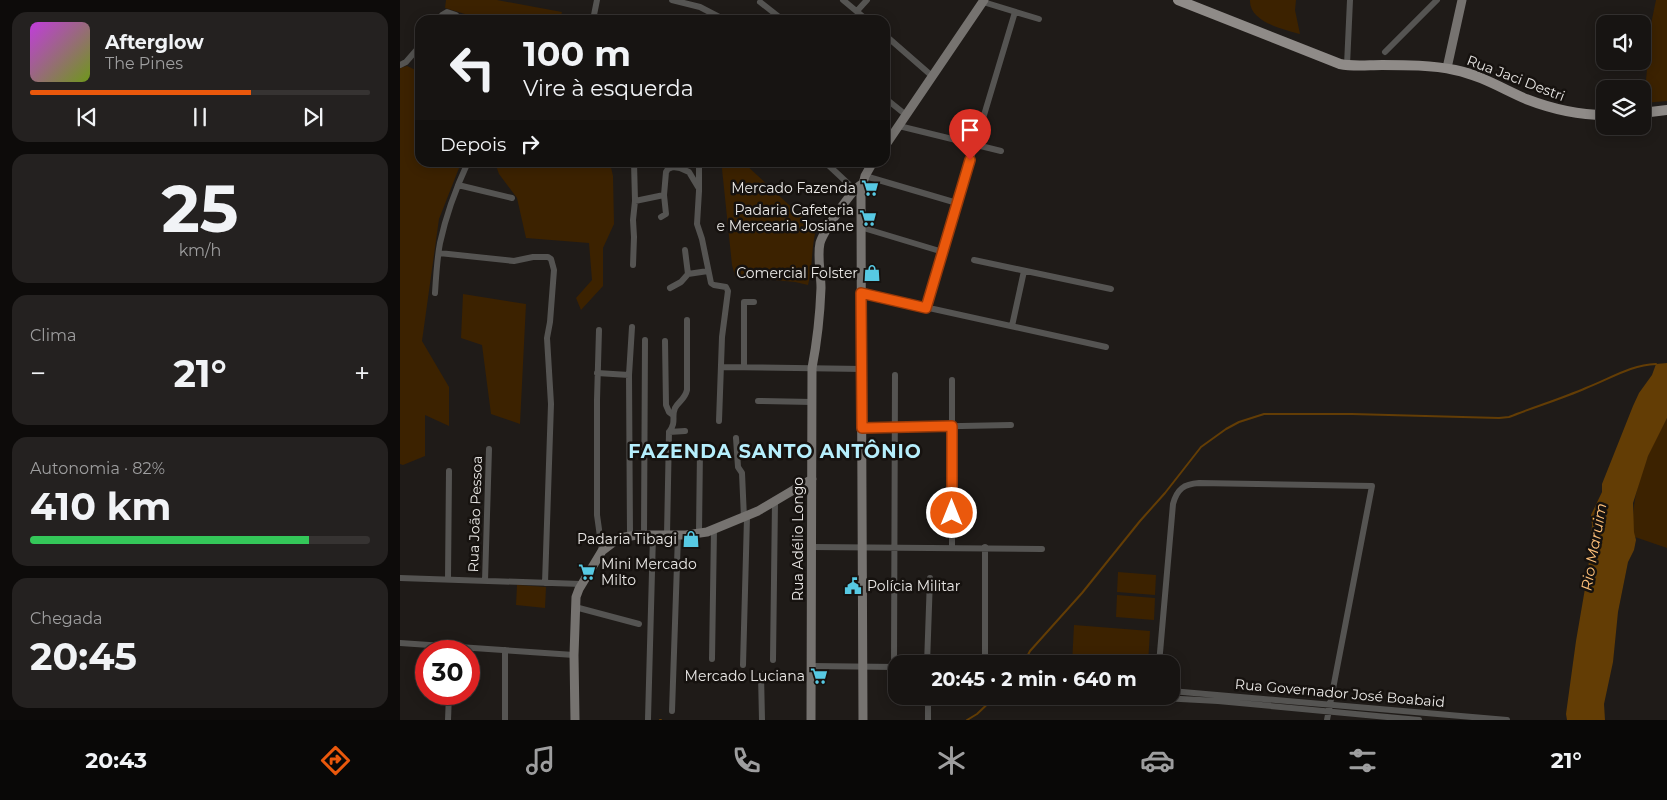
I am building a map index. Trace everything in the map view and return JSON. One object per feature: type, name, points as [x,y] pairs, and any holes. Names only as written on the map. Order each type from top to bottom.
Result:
[{"type":"main road","points":[[1178,0],[1347,65]]},
{"type":"main road","name":"Rua Jaci Destri","points":[[1347,65],[1447,68],[1472,75],[1528,100],[1556,109],[1596,115]]},
{"type":"main road","points":[[1651,112],[1667,110]]},
{"type":"street","points":[[594,15],[597,0]]},
{"type":"street","points":[[672,0],[707,10],[716,15]]},
{"type":"street","points":[[843,0],[861,15]]},
{"type":"street","points":[[857,11],[867,0]]},
{"type":"street","points":[[1347,65],[1350,0]]},
{"type":"street","points":[[1385,52],[1437,0]]},
{"type":"street","points":[[1447,68],[1462,0]]},
{"type":"street","points":[[890,139],[984,1],[1039,19]]},
{"type":"street","points":[[760,2],[777,15]]},
{"type":"street","points":[[442,15],[448,12],[456,15]]},
{"type":"street","points":[[926,308],[1015,12]]},
{"type":"street","points":[[890,39],[932,76]]},
{"type":"street","points":[[400,65],[406,62],[415,52]]},
{"type":"street","points":[[890,102],[906,114]]},
{"type":"street","points":[[899,126],[1001,151]]},
{"type":"street","points":[[435,293],[439,253],[445,224],[466,167]]},
{"type":"street","points":[[633,265],[634,167]]},
{"type":"street","points":[[661,217],[666,214],[664,195],[666,172],[668,169],[673,167],[689,172],[693,176],[699,191]]},
{"type":"street","points":[[698,167],[697,224],[708,271],[711,283],[726,287],[728,291],[722,337],[719,421]]},
{"type":"street","points":[[833,167],[861,185],[957,203]]},
{"type":"street","name":"Rua Adélio Longo","points":[[811,720],[812,368],[819,328],[821,291],[820,245],[825,232],[861,185],[870,167]]},
{"type":"street","points":[[458,185],[512,198]]},
{"type":"street","points":[[861,185],[863,369],[861,666],[863,720]]},
{"type":"street","points":[[635,201],[664,195]]},
{"type":"street","points":[[860,227],[942,252]]},
{"type":"street","points":[[686,250],[688,274]]},
{"type":"street","points":[[439,253],[514,260],[533,256],[551,259],[554,270],[547,338],[552,404],[545,583]]},
{"type":"street","points":[[974,260],[1111,289]]},
{"type":"street","points":[[670,288],[688,274],[708,271]]},
{"type":"street","points":[[1012,326],[1024,271]]},
{"type":"street","points":[[861,293],[1106,347]]},
{"type":"street","points":[[744,368],[744,302],[754,302]]},
{"type":"street","points":[[667,535],[669,432],[674,424],[673,415],[675,408],[686,396],[687,390],[687,320]]},
{"type":"street","points":[[630,536],[630,375],[632,327]]},
{"type":"street","points":[[598,330],[598,515],[602,551]]},
{"type":"street","points":[[645,340],[649,535],[648,719]]},
{"type":"street","points":[[665,341],[666,405],[669,412],[673,415]]},
{"type":"street","points":[[722,367],[863,369]]},
{"type":"street","points":[[597,373],[630,375]]},
{"type":"street","points":[[895,376],[895,655]]},
{"type":"street","points":[[952,380],[952,547]]},
{"type":"street","points":[[758,401],[812,402]]},
{"type":"street","points":[[862,428],[1011,425]]},
{"type":"street","points":[[669,432],[685,431]]},
{"type":"street","points":[[736,438],[738,467],[742,474],[745,517],[743,665]]},
{"type":"street","name":"Rua João Pessoa","points":[[486,581],[489,448]]},
{"type":"street","points":[[699,534],[700,450]]},
{"type":"street","points":[[448,580],[449,471]]},
{"type":"street","points":[[575,720],[574,655],[577,592],[602,551],[614,541],[630,536],[699,534],[714,529],[745,517],[812,480]]},
{"type":"street","points":[[1160,655],[1173,504],[1180,489],[1189,484],[1199,483],[1372,486],[1328,713]]},
{"type":"street","points":[[773,660],[775,501]]},
{"type":"street","points":[[712,660],[714,529]]},
{"type":"street","points":[[672,711],[678,534]]},
{"type":"street","points":[[812,547],[986,547],[1042,549]]},
{"type":"street","points":[[985,655],[986,547]]},
{"type":"street","points":[[400,578],[581,584]]},
{"type":"street","points":[[927,655],[930,578]]},
{"type":"street","points":[[575,607],[639,624]]},
{"type":"street","points":[[400,643],[415,645]]},
{"type":"street","points":[[480,650],[574,655]]},
{"type":"street","points":[[505,650],[505,720]]},
{"type":"street","points":[[811,666],[888,667]]},
{"type":"street","points":[[761,674],[762,720]]},
{"type":"street","name":"Rua Governador José Boabaid","points":[[1180,692],[1328,713],[1506,720]]},
{"type":"street","name":"Rua Governador José Boabaid","points":[[1180,698],[1219,698]]},
{"type":"street","points":[[448,705],[448,720]]},
{"type":"street","points":[[928,705],[928,720]]},
{"type":"street","name":"Rua Governador José Boabaid","points":[[1402,715],[1419,720]]},
{"type":"shaded area","points":[[446,0],[497,0],[562,12],[561,15],[468,15],[445,8]]},
{"type":"shaded area","points":[[1250,0],[1296,0],[1295,10],[1300,34],[1276,27],[1261,19],[1251,8]]},
{"type":"shaded area","points":[[1656,0],[1667,0],[1667,101],[1651,102],[1651,80],[1646,80],[1647,70],[1651,70],[1651,24]]},
{"type":"shaded area","points":[[407,66],[415,70],[415,167],[459,167],[439,219],[422,341],[449,387],[449,426],[425,415],[425,456],[403,465],[400,464],[400,68]]},
{"type":"shaded area","points":[[496,167],[611,167],[613,176],[614,224],[603,248],[603,286],[581,310],[576,298],[592,280],[589,243],[526,238],[517,198],[499,174]]},
{"type":"shaded area","points":[[722,167],[748,167],[816,230],[808,285],[735,276],[732,265]]},
{"type":"shaded area","points":[[463,294],[526,304],[520,424],[491,414],[482,345],[461,338]]},
{"type":"shaded area","points":[[1667,418],[1667,548],[1635,537],[1633,524],[1636,493],[1641,476],[1653,444]]},
{"type":"shaded area","points":[[1118,572],[1156,575],[1155,595],[1117,592]]},
{"type":"shaded area","points":[[517,585],[546,587],[545,608],[516,605]]},
{"type":"shaded area","points":[[1117,595],[1155,598],[1154,620],[1116,617]]},
{"type":"shaded area","points":[[1074,625],[1150,631],[1149,655],[1072,655]]},
{"type":"water","name":"Rio Maruim","points":[[1667,363],[1667,418],[1648,456],[1633,503],[1636,540],[1634,550],[1628,562],[1618,612],[1613,662],[1604,704],[1605,720],[1567,720],[1566,714],[1576,641],[1588,571],[1592,525],[1591,515],[1602,492],[1602,484],[1639,393],[1652,375],[1656,364]]},
{"type":"waterway","points":[[1028,655],[1082,593],[1201,447],[1239,422],[1264,414],[1509,417],[1637,367],[1656,364]]},
{"type":"waterway","points":[[967,720],[986,705]]},
{"type":"place","name":"Mercado Fazenda","points":[[870,188]]},
{"type":"place","name":"Padaria Cafeteria e Mercearia Josiane","points":[[868,218]]},
{"type":"place","name":"Comercial Folster","points":[[872,273]]},
{"type":"place","name":"Padaria Tibagi","points":[[691,539]]},
{"type":"place","name":"Mini Mercado Milto","points":[[587,572]]},
{"type":"place","name":"Polícia Militar","points":[[853,586]]},
{"type":"place","name":"Mercado Luciana","points":[[819,676]]},
{"type":"district","name":"FAZENDA SANTO ANTÔNIO","points":[[775,451]]},
{"type":"route","points":[[952,513],[952,426],[862,428],[861,293],[926,308],[970,160]]}]
